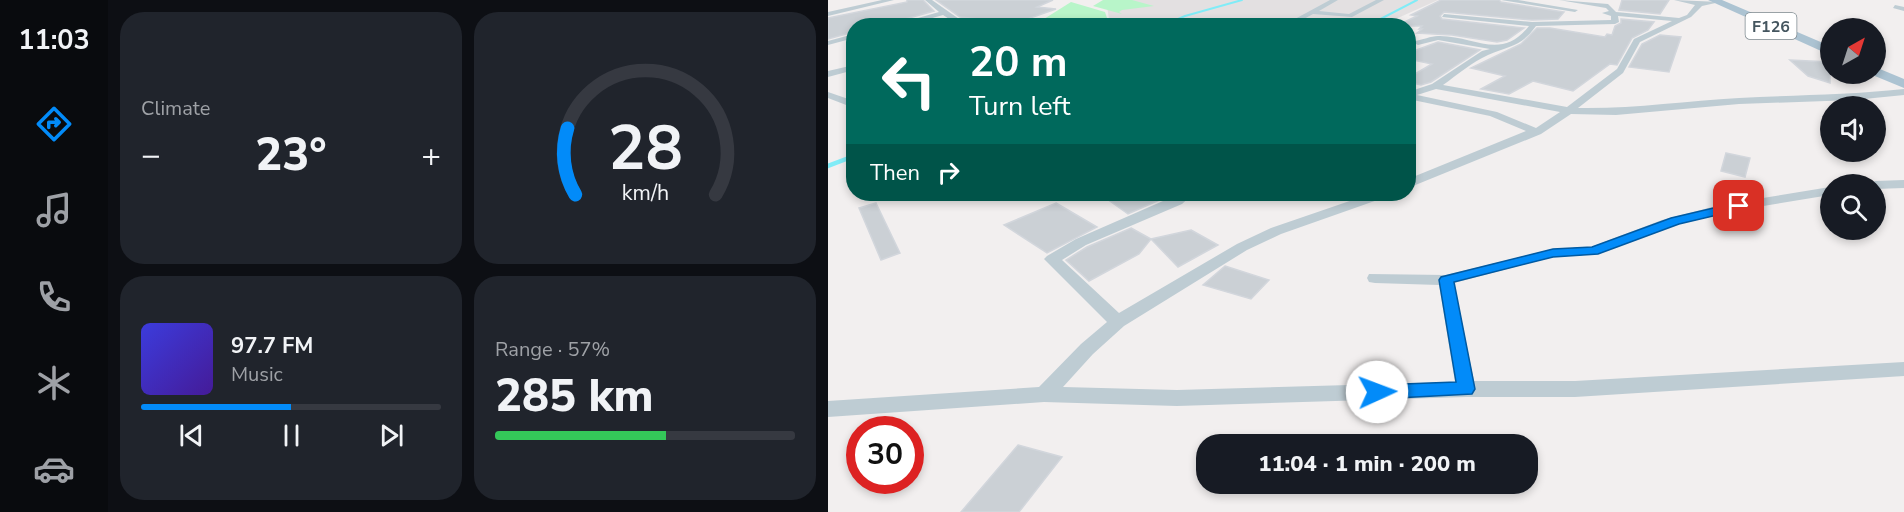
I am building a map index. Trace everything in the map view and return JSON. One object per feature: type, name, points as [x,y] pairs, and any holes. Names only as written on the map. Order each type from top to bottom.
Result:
[{"type":"main road","name":"F126","points":[[1730,0],[1820,38]]},
{"type":"main road","name":"F126","points":[[1715,1],[1820,47]]},
{"type":"main road","points":[[1886,65],[1904,73]]},
{"type":"main road","points":[[1886,76],[1904,84]]},
{"type":"street","points":[[828,14],[891,0]]},
{"type":"street","points":[[929,1],[940,0]]},
{"type":"street","points":[[1299,18],[1335,0]]},
{"type":"street","points":[[1310,12],[1350,16],[1381,0]]},
{"type":"street","points":[[1504,0],[1680,20]]},
{"type":"street","points":[[1444,16],[1535,23],[1615,22],[1614,14],[1608,6],[1562,0]]},
{"type":"street","points":[[1677,0],[1700,4],[1715,1]]},
{"type":"street","points":[[929,1],[952,18]]},
{"type":"street","points":[[1416,181],[1537,132],[1570,111],[1620,71],[1637,41],[1689,16],[1700,4]]},
{"type":"street","points":[[1895,7],[1904,9]]},
{"type":"street","points":[[924,18],[944,13]]},
{"type":"street","points":[[1416,93],[1435,86],[1485,53],[1503,48],[1526,35],[1535,23]]},
{"type":"street","points":[[828,43],[846,38]]},
{"type":"street","points":[[1418,43],[1438,38],[1503,48]]},
{"type":"street","points":[[828,74],[846,69]]},
{"type":"street","points":[[1435,86],[1570,111],[1616,112],[1739,101],[1854,98],[1904,92]]},
{"type":"street","points":[[828,95],[846,102]]},
{"type":"street","points":[[1416,98],[1493,114],[1537,132]]},
{"type":"street","points":[[1886,185],[1904,184]]},
{"type":"street","points":[[1375,279],[1446,280],[1553,253],[1593,251],[1675,221],[1720,209],[1820,192]]},
{"type":"street","points":[[1118,322],[1052,259],[1081,242],[1177,201]]},
{"type":"street","points":[[1044,394],[1087,349],[1118,322],[1257,239],[1362,201]]},
{"type":"street","points":[[1446,280],[1466,389]]},
{"type":"street","points":[[828,409],[1044,394],[1177,398],[1466,389],[1575,389],[1904,369]]},
{"type":"shaded area","points":[[1106,0],[1438,0],[1398,18],[1109,18]]},
{"type":"green space","points":[[1103,0],[1132,0],[1154,6],[1122,10],[1119,12],[1122,14],[1093,6]]},
{"type":"green space","points":[[1071,2],[1105,12],[1107,18],[1046,18]]},
{"type":"building","points":[[907,0],[923,0],[934,11],[909,18],[846,18],[846,34],[828,39],[828,18],[907,2]]},
{"type":"building","points":[[936,0],[1053,0],[1037,7],[1056,9],[1030,18],[960,17]]},
{"type":"building","points":[[1441,0],[1499,0],[1564,12],[1558,19],[1532,20],[1444,12],[1440,16],[1442,19],[1524,28],[1507,40],[1497,42],[1452,35],[1417,33],[1422,26],[1416,26],[1416,18],[1413,18],[1417,16],[1411,15]]},
{"type":"building","points":[[1622,0],[1669,0],[1660,14],[1619,10]]},
{"type":"building","points":[[1621,19],[1654,22],[1648,30],[1632,38],[1617,65],[1610,64],[1573,91],[1533,81],[1509,94],[1481,89],[1505,76],[1471,68],[1521,44],[1537,28],[1605,37],[1607,34],[1612,35],[1615,26],[1621,23]]},
{"type":"building","points":[[1660,35],[1681,37],[1669,72],[1629,67],[1642,44]]},
{"type":"building","points":[[1438,42],[1480,50],[1431,82],[1421,85],[1416,84],[1416,73],[1432,64],[1416,61],[1416,50]]},
{"type":"building","points":[[1790,60],[1820,62],[1820,80],[1808,76]]},
{"type":"building","points":[[1726,153],[1750,158],[1745,177],[1721,171]]},
{"type":"building","points":[[1110,201],[1157,201],[1128,214]]},
{"type":"building","points":[[876,203],[900,253],[881,260],[859,208]]},
{"type":"building","points":[[1056,203],[1097,227],[1047,253],[1004,225]]},
{"type":"building","points":[[1131,228],[1151,239],[1139,254],[1089,281],[1066,260],[1087,247]]},
{"type":"building","points":[[1191,230],[1218,245],[1178,267],[1151,239]]},
{"type":"building","points":[[1225,266],[1269,280],[1251,299],[1203,285]]},
{"type":"building","points":[[1018,445],[1062,457],[1019,512],[961,512]]},
{"type":"waterway","points":[[1180,18],[1242,0]]},
{"type":"waterway","points":[[1382,18],[1417,0]]},
{"type":"waterway","points":[[828,166],[846,159]]},
{"type":"route","points":[[1377,392],[1466,389],[1446,280],[1553,253],[1593,251],[1675,221],[1739,206]]}]
